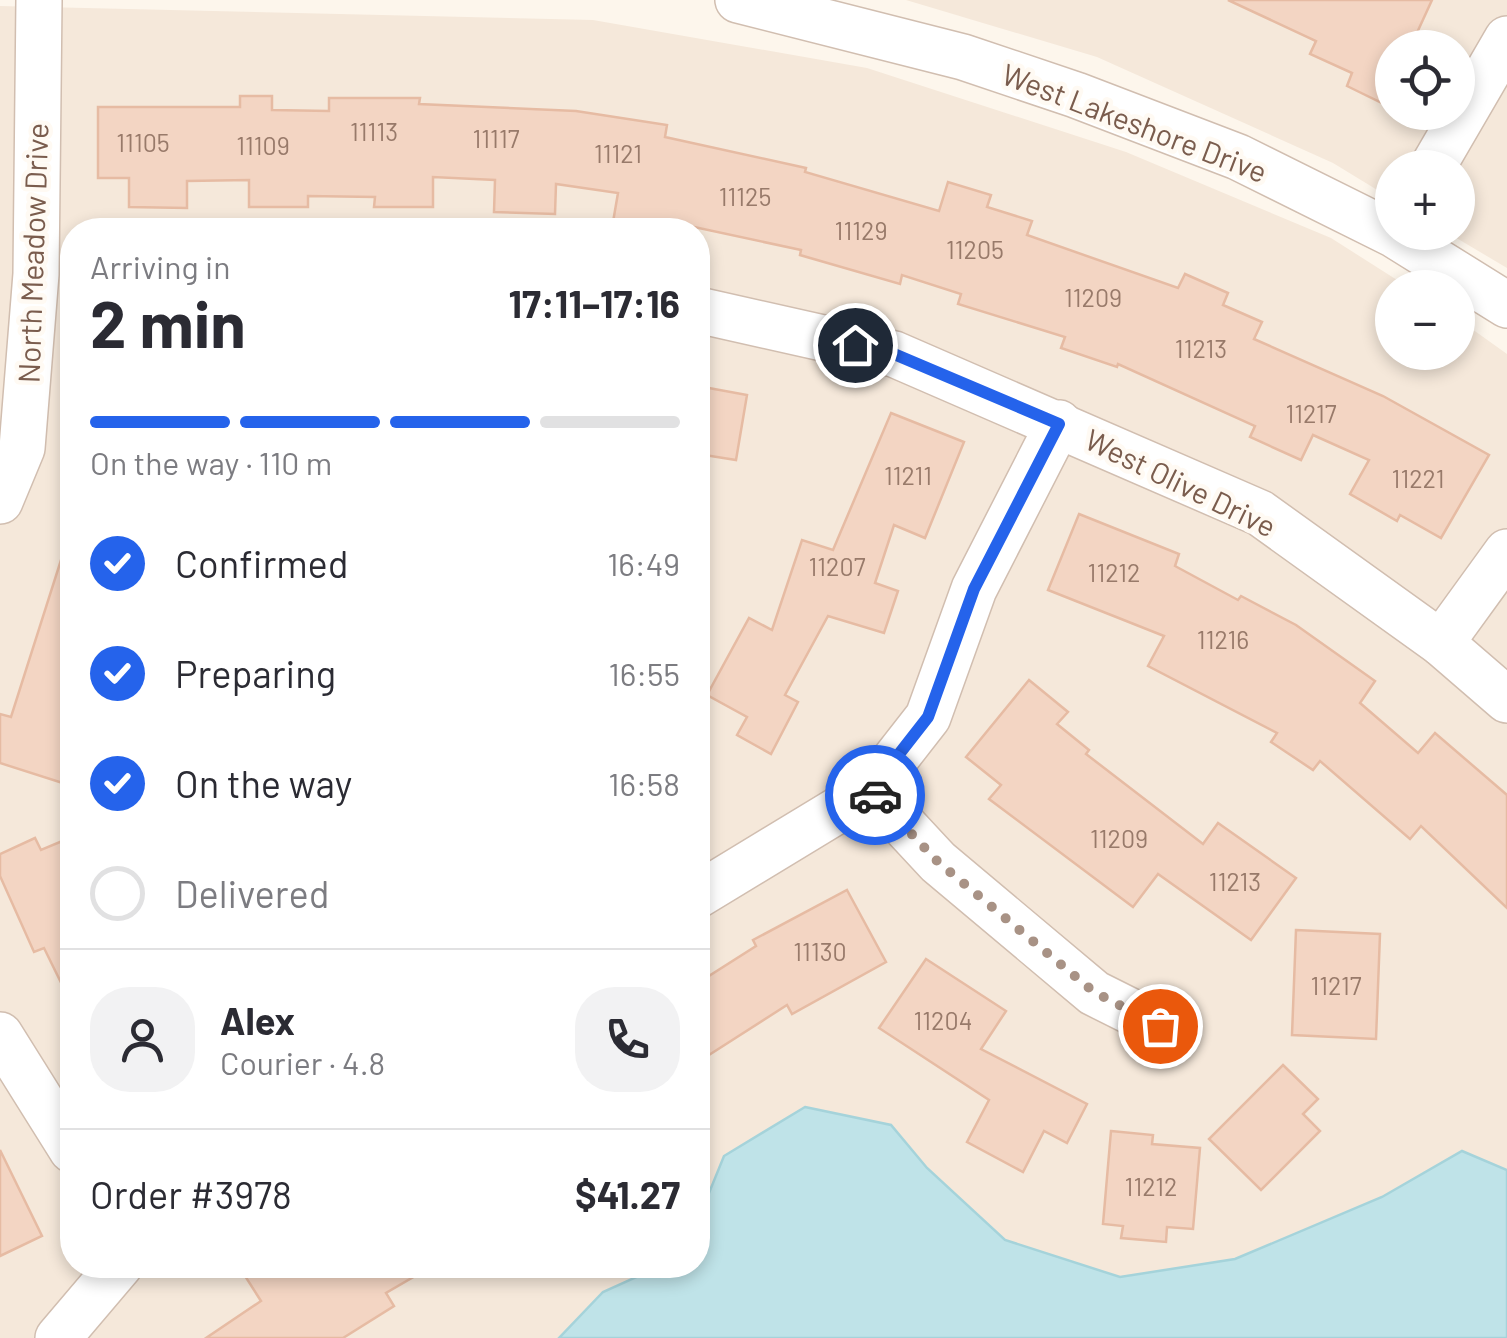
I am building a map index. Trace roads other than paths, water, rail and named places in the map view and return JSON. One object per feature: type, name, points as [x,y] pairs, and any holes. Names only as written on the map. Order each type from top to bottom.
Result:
[{"type":"street","name":"North Meadow Drive","points":[[0,501],[22,448],[54,274],[39,0]]},
{"type":"street","name":"West Lakeshore Drive","points":[[738,0],[963,56],[1076,94],[1238,156],[1375,225]]},
{"type":"street","points":[[1443,150],[1507,40]]},
{"type":"street","name":"West Lakeshore Drive","points":[[1419,250],[1507,305]]},
{"type":"street","name":"West Olive Drive","points":[[710,313],[894,354],[1260,514],[1441,643],[1507,700]]},
{"type":"street","points":[[710,888],[871,790],[928,717],[974,589],[1059,424]]},
{"type":"street","points":[[1441,643],[1507,552]]},
{"type":"street","points":[[871,790],[938,862],[1094,992],[1160,1026]]},
{"type":"street","points":[[0,1035],[60,1131]]},
{"type":"street","points":[[58,1338],[109,1278]]},
{"type":"water","points":[[805,1107],[891,1125],[927,1168],[1005,1240],[1120,1277],[1235,1259],[1382,1197],[1462,1151],[1507,1170],[1507,1338],[559,1338],[603,1292],[634,1278],[710,1278],[710,1190],[724,1156]]}]
